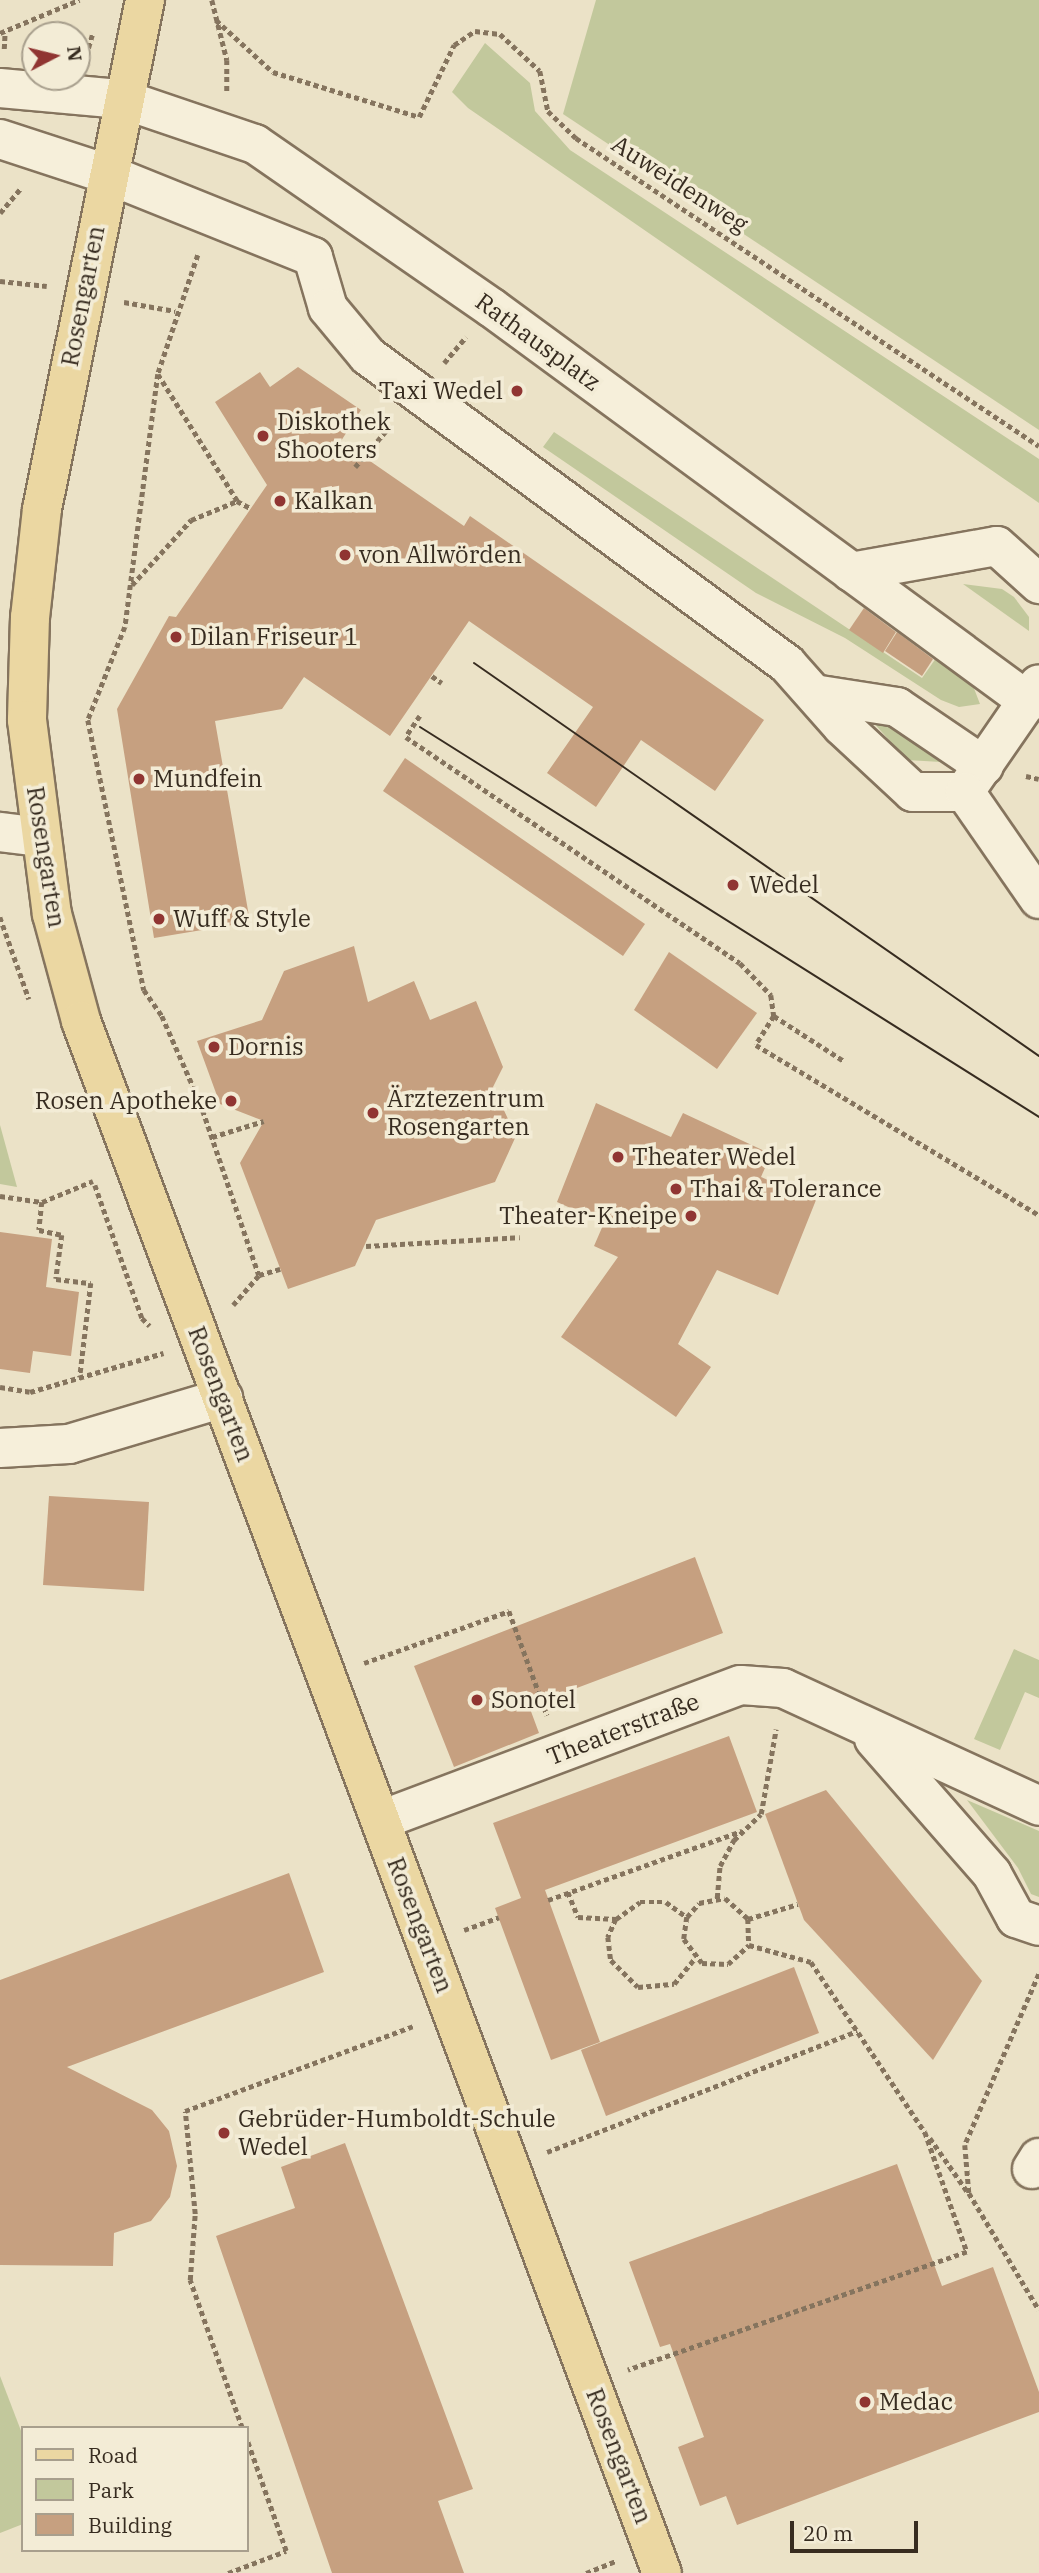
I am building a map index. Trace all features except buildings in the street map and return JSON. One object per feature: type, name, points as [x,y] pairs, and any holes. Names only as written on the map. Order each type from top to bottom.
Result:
[{"type":"main road","name":"Rosengarten","points":[[145,0],[122,99],[42,509],[30,617],[27,720],[39,837],[52,914],[81,1021],[662,2573]]},
{"type":"street","name":"Rathausplatz","points":[[0,88],[122,99],[222,131],[255,144],[345,204],[851,572],[1034,693],[975,779]]},
{"type":"street","points":[[0,139],[107,174],[313,257],[328,308],[368,356],[787,664],[820,695],[842,726],[913,792],[975,779]]},
{"type":"street","points":[[851,572],[997,546],[1039,584]]},
{"type":"street","points":[[820,695],[897,707],[975,779],[1039,899]]},
{"type":"street","points":[[0,832],[39,837]]},
{"type":"street","points":[[0,1448],[69,1444],[223,1398]]},
{"type":"street","name":"Theaterstraße","points":[[381,1820],[741,1685],[783,1688],[864,1729],[1039,1806]]},
{"type":"street","name":"Theaterstraße","points":[[864,1729],[992,1874],[1016,1918],[1039,1926]]},
{"type":"path","points":[[0,33],[79,0]]},
{"type":"path","points":[[212,0],[229,83],[222,131]]},
{"type":"path","name":"Auweidenweg","points":[[215,20],[274,72],[419,117],[454,45],[475,31],[500,34],[540,71],[548,111],[576,138],[1039,446]]},
{"type":"path","points":[[174,311],[158,374],[125,627],[88,720],[104,815],[144,990],[162,1016],[212,1137],[259,1275],[280,1269]]},
{"type":"path","points":[[158,374],[237,500],[250,508]]},
{"type":"path","points":[[131,586],[191,520],[237,500]]},
{"type":"path","points":[[432,676],[442,683]]},
{"type":"path","points":[[420,716],[406,737],[740,963],[771,995],[774,1016],[756,1045],[1039,1215]]},
{"type":"path","points":[[774,1016],[844,1061]]},
{"type":"path","points":[[212,1137],[264,1121]]},
{"type":"path","points":[[0,1196],[42,1202],[93,1181]]},
{"type":"path","points":[[42,1202],[39,1230],[62,1235],[56,1279],[91,1283],[80,1377]]},
{"type":"path","points":[[366,1246],[520,1237]]},
{"type":"path","points":[[0,1387],[30,1392],[147,1357]]},
{"type":"path","points":[[327,1676],[509,1611],[561,1753]]},
{"type":"path","points":[[717,1898],[720,1866],[744,1831],[761,1814],[772,1759]]},
{"type":"path","points":[[548,1900],[744,1831]]},
{"type":"path","points":[[568,1892],[578,1917],[616,1919]]},
{"type":"path","points":[[717,1898],[733,1902],[748,1919],[749,1945],[728,1964],[711,1965],[695,1958],[684,1939],[687,1917],[699,1903],[717,1898]]},
{"type":"path","points":[[687,1917],[653,1900],[627,1908],[616,1919],[608,1937],[611,1960],[638,1987],[674,1984],[695,1958]]},
{"type":"path","points":[[748,1919],[798,1904]]},
{"type":"path","points":[[749,1945],[811,1962],[969,2193]]},
{"type":"path","points":[[241,2426],[190,2280],[195,2214],[185,2111],[452,2011]]},
{"type":"path","points":[[510,2166],[857,2031]]},
{"type":"path","points":[[591,2383],[967,2252],[925,2132]]},
{"type":"path","points":[[228,2573],[286,2551],[248,2444]]},
{"type":"green space","points":[[596,0],[1039,0],[1039,430],[563,114]]},
{"type":"green space","points":[[485,43],[530,83],[535,111],[570,150],[1039,459],[1039,503],[468,108],[452,92]]},
{"type":"green space","points":[[554,432],[922,678],[941,651],[970,678],[980,704],[959,707],[941,700],[845,638],[756,593],[543,447]]},
{"type":"green space","points":[[963,584],[1002,589],[1014,597],[1029,617],[1029,631]]},
{"type":"green space","points":[[874,714],[941,762],[907,760],[872,721]]},
{"type":"green space","points":[[0,1125],[17,1187],[0,1184]]},
{"type":"green space","points":[[1014,1649],[1039,1660],[1039,1698],[1025,1692],[1000,1750],[974,1739]]},
{"type":"green space","points":[[967,1800],[1039,1831],[1039,1897],[1031,1894],[1018,1868]]},
{"type":"green space","points":[[0,2376],[21,2431],[21,2525],[0,2533]]},
{"type":"tram line","points":[[474,663],[1039,1056]]},
{"type":"tram line","points":[[420,727],[1039,1117]]},
{"type":"place","name":"Taxi Wedel","points":[[517,391]]},
{"type":"place","name":"Diskothek Shooters","points":[[263,436]]},
{"type":"place","name":"Kalkan","points":[[280,501]]},
{"type":"place","name":"von Allwörden","points":[[345,555]]},
{"type":"place","name":"Dilan Friseur 1","points":[[176,637]]},
{"type":"place","name":"Mundfein","points":[[139,779]]},
{"type":"place","name":"Wedel","points":[[733,885]]},
{"type":"place","name":"Wuff & Style","points":[[159,919]]},
{"type":"place","name":"Dornis","points":[[214,1047]]},
{"type":"place","name":"Rosen Apotheke","points":[[231,1101]]},
{"type":"place","name":"Ärztezentrum Rosengarten","points":[[373,1113]]},
{"type":"place","name":"Theater Wedel","points":[[618,1157]]},
{"type":"place","name":"Thai & Tolerance","points":[[676,1189]]},
{"type":"place","name":"Theater-Kneipe","points":[[691,1216]]},
{"type":"place","name":"Sonotel","points":[[477,1700]]},
{"type":"place","name":"Gebrüder-Humboldt-Schule Wedel","points":[[224,2133]]},
{"type":"place","name":"Medac","points":[[865,2402]]}]
